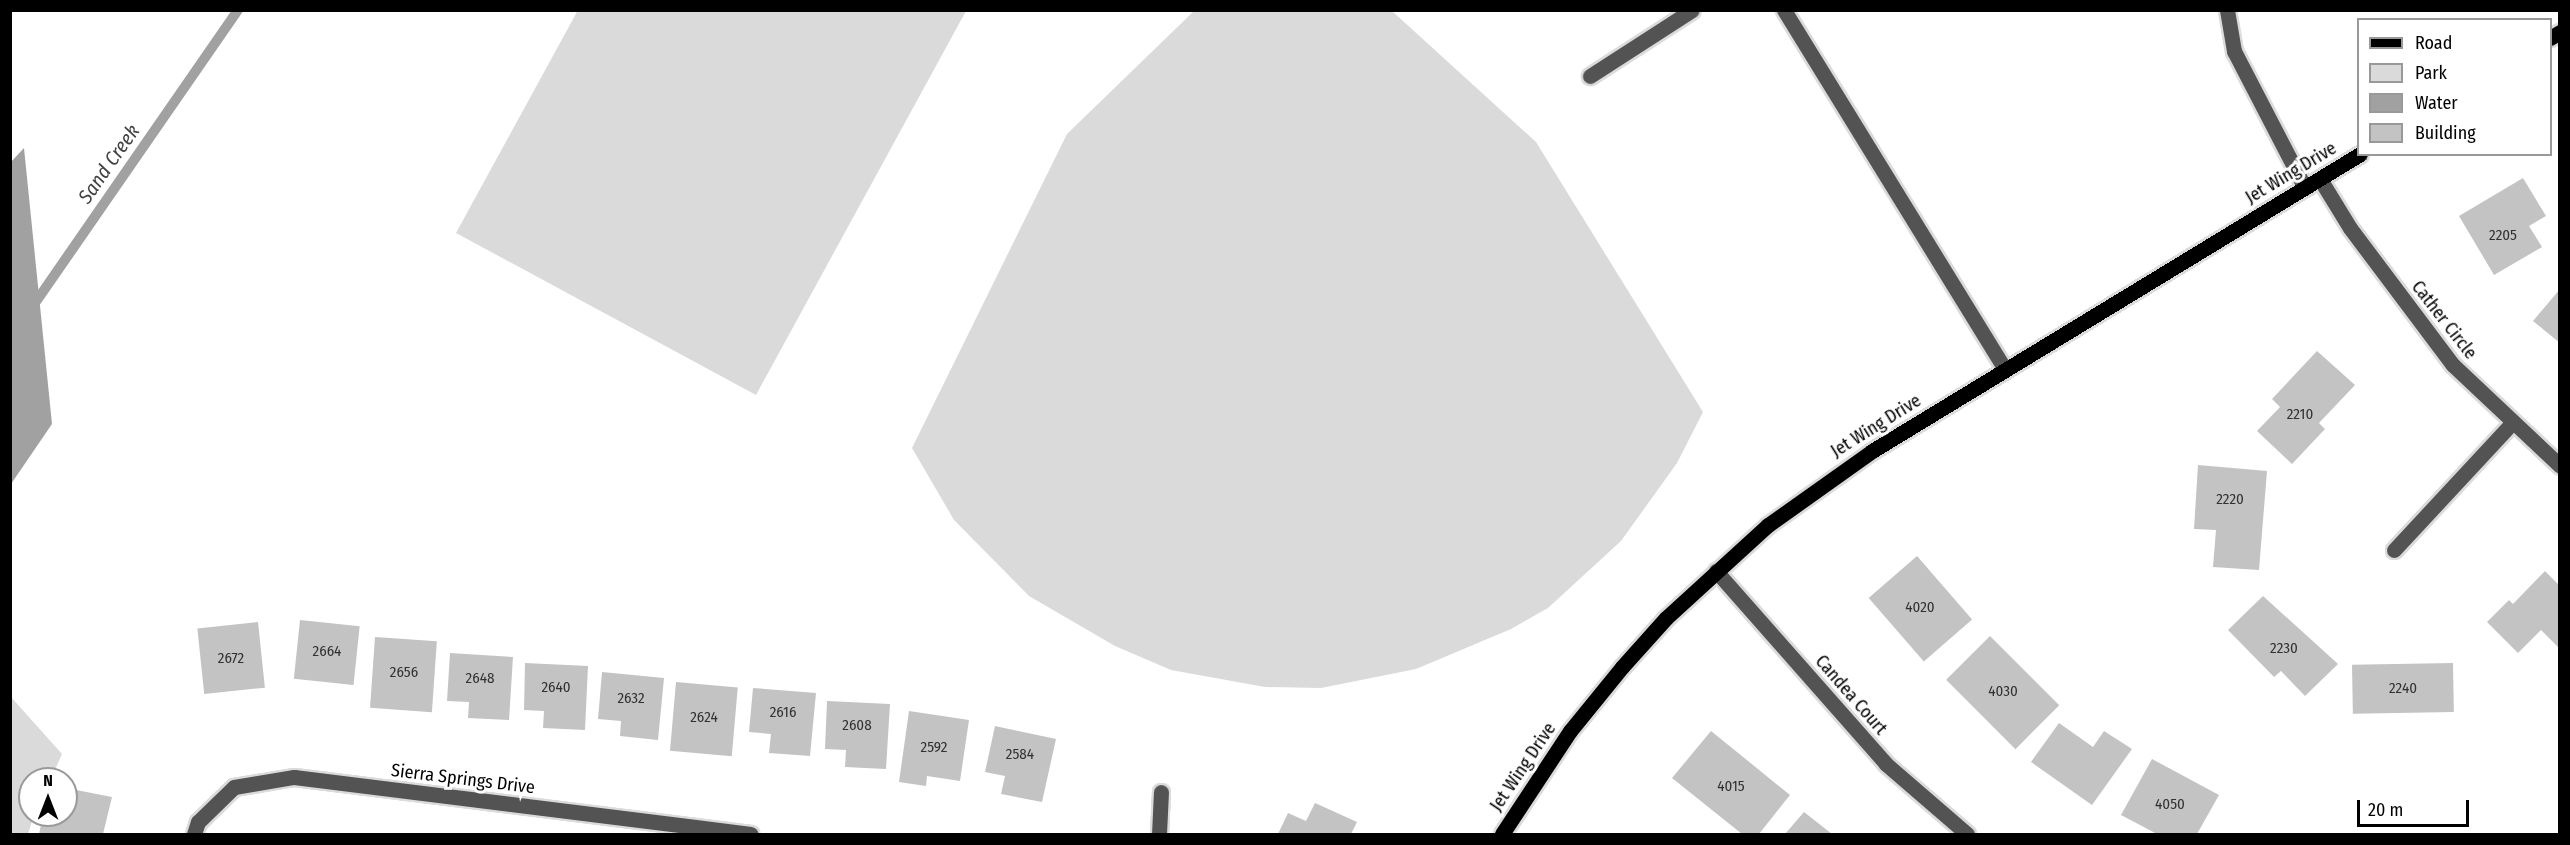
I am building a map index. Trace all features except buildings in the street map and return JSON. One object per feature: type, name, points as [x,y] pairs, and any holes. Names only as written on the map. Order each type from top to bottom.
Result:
[{"type":"main road","name":"Jet Wing Drive","points":[[1502,834],[1570,731],[1622,667],[1716,571],[1826,481],[2005,369],[2357,156]]},
{"type":"street","points":[[1590,76],[1692,10]]},
{"type":"street","points":[[1784,10],[2005,369]]},
{"type":"street","points":[[2227,10],[2234,51],[2305,188]]},
{"type":"street","name":"Cather Circle","points":[[2320,179],[2350,228],[2452,365],[2511,424],[2559,466]]},
{"type":"street","points":[[2394,550],[2511,424]]},
{"type":"street","name":"Candea Court","points":[[1716,571],[1886,764],[1967,834]]},
{"type":"street","name":"Sierra Springs Drive","points":[[194,834],[198,822],[234,787],[294,777],[721,833],[750,834]]},
{"type":"street","points":[[1159,834],[1161,792]]},
{"type":"green space","points":[[578,10],[966,11],[756,395],[456,233]]},
{"type":"green space","points":[[1195,10],[1392,11],[1536,142],[1703,412],[1677,463],[1621,541],[1548,608],[1511,629],[1416,669],[1321,688],[1265,687],[1171,670],[1115,646],[1029,596],[954,520],[912,448],[1067,134]]},
{"type":"green space","points":[[11,697],[62,754],[56,767],[18,767],[18,827],[30,827],[28,834],[11,834]]},
{"type":"water","points":[[24,148],[52,424],[11,484],[10,163]]},
{"type":"waterway","name":"Sand Creek","points":[[33,306],[238,10]]}]
